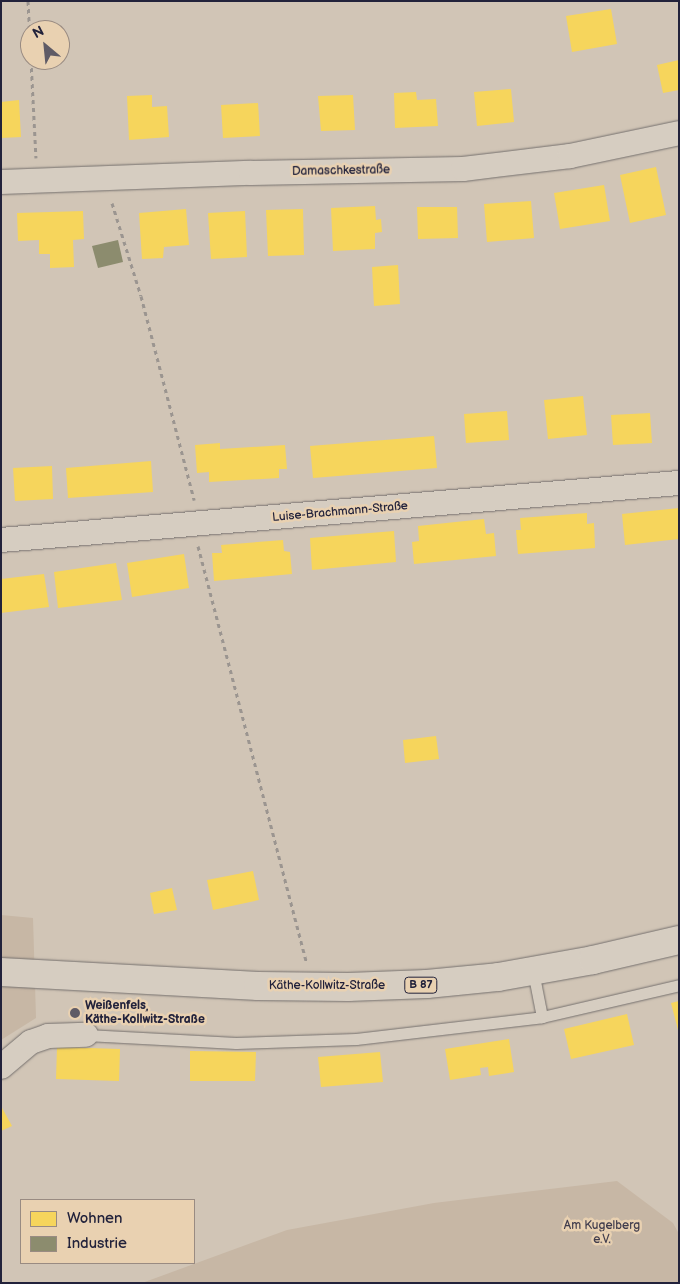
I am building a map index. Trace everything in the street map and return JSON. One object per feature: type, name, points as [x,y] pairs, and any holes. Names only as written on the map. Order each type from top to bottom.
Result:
[{"type":"main road","name":"Käthe-Kollwitz-Straße","points":[[1,972],[258,986],[313,987],[427,984],[498,977],[533,971],[593,960],[679,940]]},
{"type":"street","name":"Damaschkestraße","points":[[1,182],[463,169],[570,156],[679,133]]},
{"type":"street","name":"Luise-Brachmann-Straße","points":[[1,540],[679,483]]},
{"type":"street","points":[[1,1067],[31,1042],[48,1036],[86,1035]]},
{"type":"lane","points":[[533,971],[542,1016]]},
{"type":"lane","points":[[86,1035],[236,1043],[347,1039],[542,1016],[679,985]]},
{"type":"path","points":[[28,1],[29,20]]},
{"type":"path","points":[[31,70],[37,181]]},
{"type":"path","points":[[105,178],[140,296],[313,987]]},
{"type":"green space","points":[[1,915],[33,918],[36,1018],[1,1040]]},
{"type":"green space","name":"Am Kugelberg e.V.","points":[[617,1181],[673,1223],[679,1234],[679,1283],[142,1283],[287,1230],[434,1203]]},
{"type":"building: Wohnen","points":[[611,9],[617,44],[572,52],[566,16]]},
{"type":"building: Wohnen","points":[[679,60],[679,90],[663,93],[657,65]]},
{"type":"building: Wohnen","points":[[511,89],[514,122],[477,126],[474,92]]},
{"type":"building: Wohnen","points":[[416,92],[417,100],[436,99],[438,126],[395,128],[394,93]]},
{"type":"building: Wohnen","points":[[152,95],[152,107],[167,106],[169,137],[129,140],[127,96]]},
{"type":"building: Wohnen","points":[[353,95],[355,130],[321,131],[318,96]]},
{"type":"building: Wohnen","points":[[19,100],[21,137],[1,138],[1,102]]},
{"type":"building: Wohnen","points":[[258,103],[260,136],[223,138],[221,105]]},
{"type":"building: Wohnen","points":[[656,167],[666,215],[630,223],[620,175]]},
{"type":"building: Wohnen","points":[[604,185],[610,221],[560,229],[554,193]]},
{"type":"building: Wohnen","points":[[531,201],[534,238],[487,242],[484,204]]},
{"type":"building: Wohnen","points":[[375,206],[376,220],[381,219],[382,232],[375,233],[375,249],[333,251],[331,208]]},
{"type":"building: Wohnen","points":[[417,207],[457,207],[458,238],[418,239]]},
{"type":"building: Wohnen","points":[[186,209],[189,245],[164,247],[163,258],[142,259],[139,213]]},
{"type":"building: Wohnen","points":[[303,209],[304,255],[268,256],[266,210]]},
{"type":"building: Wohnen","points":[[83,211],[84,239],[73,240],[74,267],[50,268],[50,254],[39,254],[39,240],[18,241],[17,213]]},
{"type":"building: Wohnen","points":[[245,211],[247,257],[211,259],[208,213]]},
{"type":"building: Wohnen","points":[[398,265],[400,304],[374,306],[372,267]]},
{"type":"building: Wohnen","points":[[583,396],[587,435],[548,439],[544,400]]},
{"type":"building: Wohnen","points":[[507,411],[509,440],[466,443],[464,414]]},
{"type":"building: Wohnen","points":[[650,413],[652,443],[613,445],[611,415]]},
{"type":"building: Wohnen","points":[[434,436],[437,468],[313,478],[310,446]]},
{"type":"building: Wohnen","points":[[220,443],[220,449],[285,445],[287,469],[279,469],[279,478],[209,482],[209,472],[197,473],[195,445]]},
{"type":"building: Wohnen","points":[[151,461],[153,492],[68,498],[66,468]]},
{"type":"building: Wohnen","points":[[52,466],[53,499],[15,501],[13,468]]},
{"type":"building: Wohnen","points":[[679,508],[679,539],[625,545],[622,514]]},
{"type":"building: Wohnen","points":[[587,513],[587,524],[594,523],[595,548],[518,554],[516,530],[521,530],[520,518]]},
{"type":"building: Wohnen","points":[[484,519],[486,534],[494,533],[496,556],[414,564],[412,542],[419,541],[418,526]]},
{"type":"building: Wohnen","points":[[394,531],[396,562],[312,570],[310,538]]},
{"type":"building: Wohnen","points":[[283,540],[284,551],[290,552],[292,574],[214,581],[212,553],[222,553],[221,545]]},
{"type":"building: Wohnen","points":[[184,554],[189,588],[132,597],[127,563]]},
{"type":"building: Wohnen","points":[[116,563],[122,600],[58,608],[54,572]]},
{"type":"building: Wohnen","points":[[44,574],[49,607],[1,613],[1,579]]},
{"type":"building: Wohnen","points":[[436,736],[439,759],[405,763],[403,740]]},
{"type":"building: Wohnen","points":[[253,871],[259,900],[213,910],[207,880]]},
{"type":"building: Wohnen","points":[[172,888],[177,910],[154,914],[150,893]]},
{"type":"building: Wohnen","points":[[679,1001],[679,1030],[678,1030],[671,1003]]},
{"type":"building: Wohnen","points":[[627,1014],[634,1045],[571,1059],[564,1029]]},
{"type":"building: Wohnen","points":[[509,1039],[514,1072],[489,1076],[488,1067],[480,1068],[481,1075],[450,1080],[445,1049]]},
{"type":"building: Wohnen","points":[[57,1047],[120,1049],[119,1081],[56,1079]]},
{"type":"building: Wohnen","points":[[190,1051],[256,1052],[255,1081],[190,1081]]},
{"type":"building: Wohnen","points":[[380,1052],[383,1082],[321,1087],[318,1057]]},
{"type":"building: Wohnen","points":[[1,1106],[12,1126],[1,1131]]},
{"type":"building: Industrie","points":[[118,240],[123,262],[98,268],[92,246]]},
{"type":"place","name":"Weißenfels, Käthe-Kollwitz-Straße","points":[[75,1013]]}]
